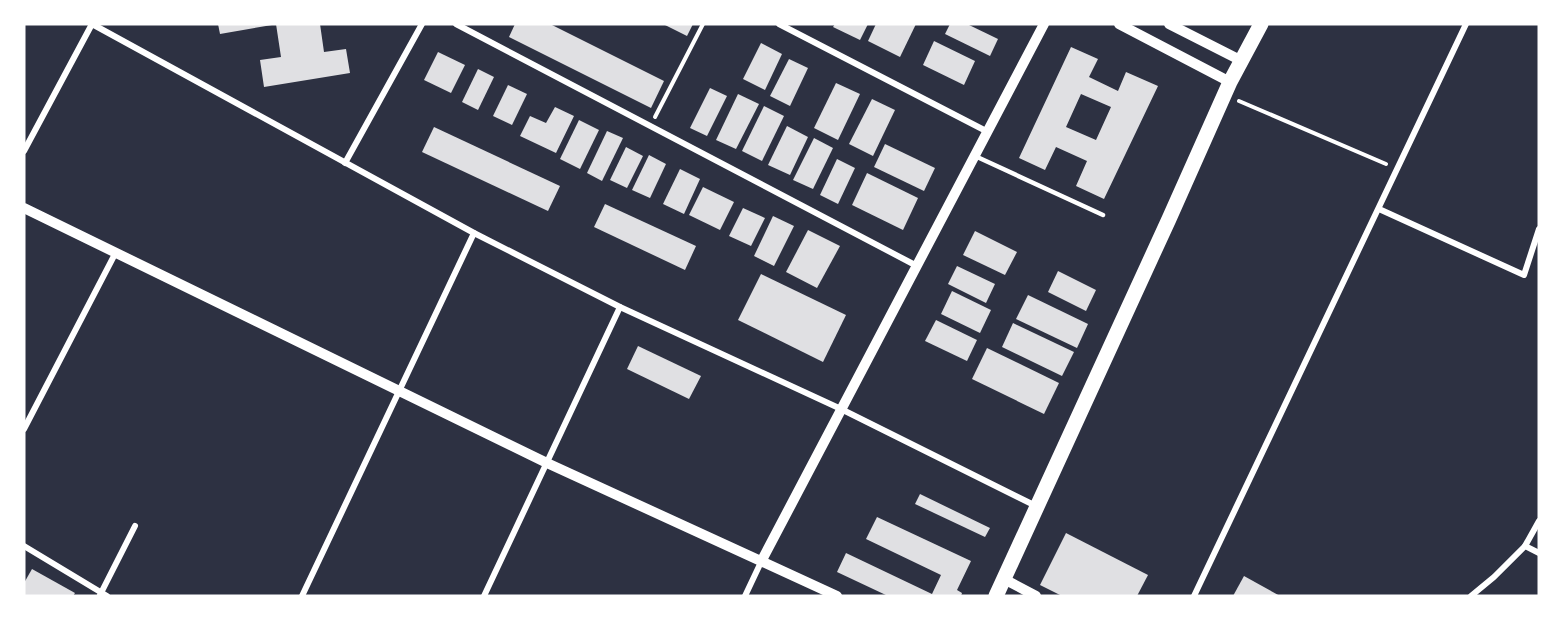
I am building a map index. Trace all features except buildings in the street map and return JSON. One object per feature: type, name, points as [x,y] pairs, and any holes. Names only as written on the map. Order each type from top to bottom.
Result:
[{"type":"main road","points":[[996,596],[1227,88],[1261,24]]},
{"type":"street","points":[[24,151],[92,24],[474,233],[620,307],[841,409],[1036,506]]},
{"type":"street","points":[[345,163],[422,24]]},
{"type":"street","points":[[456,24],[917,266]]},
{"type":"street","points":[[779,24],[988,132]]},
{"type":"street","points":[[745,596],[1044,24]]},
{"type":"street","points":[[1119,24],[1227,88]]},
{"type":"street","points":[[1169,24],[1240,60]]},
{"type":"street","points":[[1194,596],[1466,24]]},
{"type":"street","points":[[24,208],[547,463],[837,596]]},
{"type":"street","points":[[1379,209],[1524,275],[1539,229]]},
{"type":"street","points":[[302,596],[474,233]]},
{"type":"street","points":[[24,429],[116,252]]},
{"type":"street","points":[[484,596],[620,307]]},
{"type":"street","points":[[1471,596],[1525,546],[1539,521]]},
{"type":"street","points":[[24,546],[103,595],[135,526]]},
{"type":"street","points":[[1525,546],[1539,553]]},
{"type":"street","points":[[1004,579],[1036,596]]},
{"type":"lane","points":[[975,156],[1103,215]]},
{"type":"path","points":[[651,126],[703,24]]},
{"type":"path","points":[[1227,88],[1398,169]]}]
